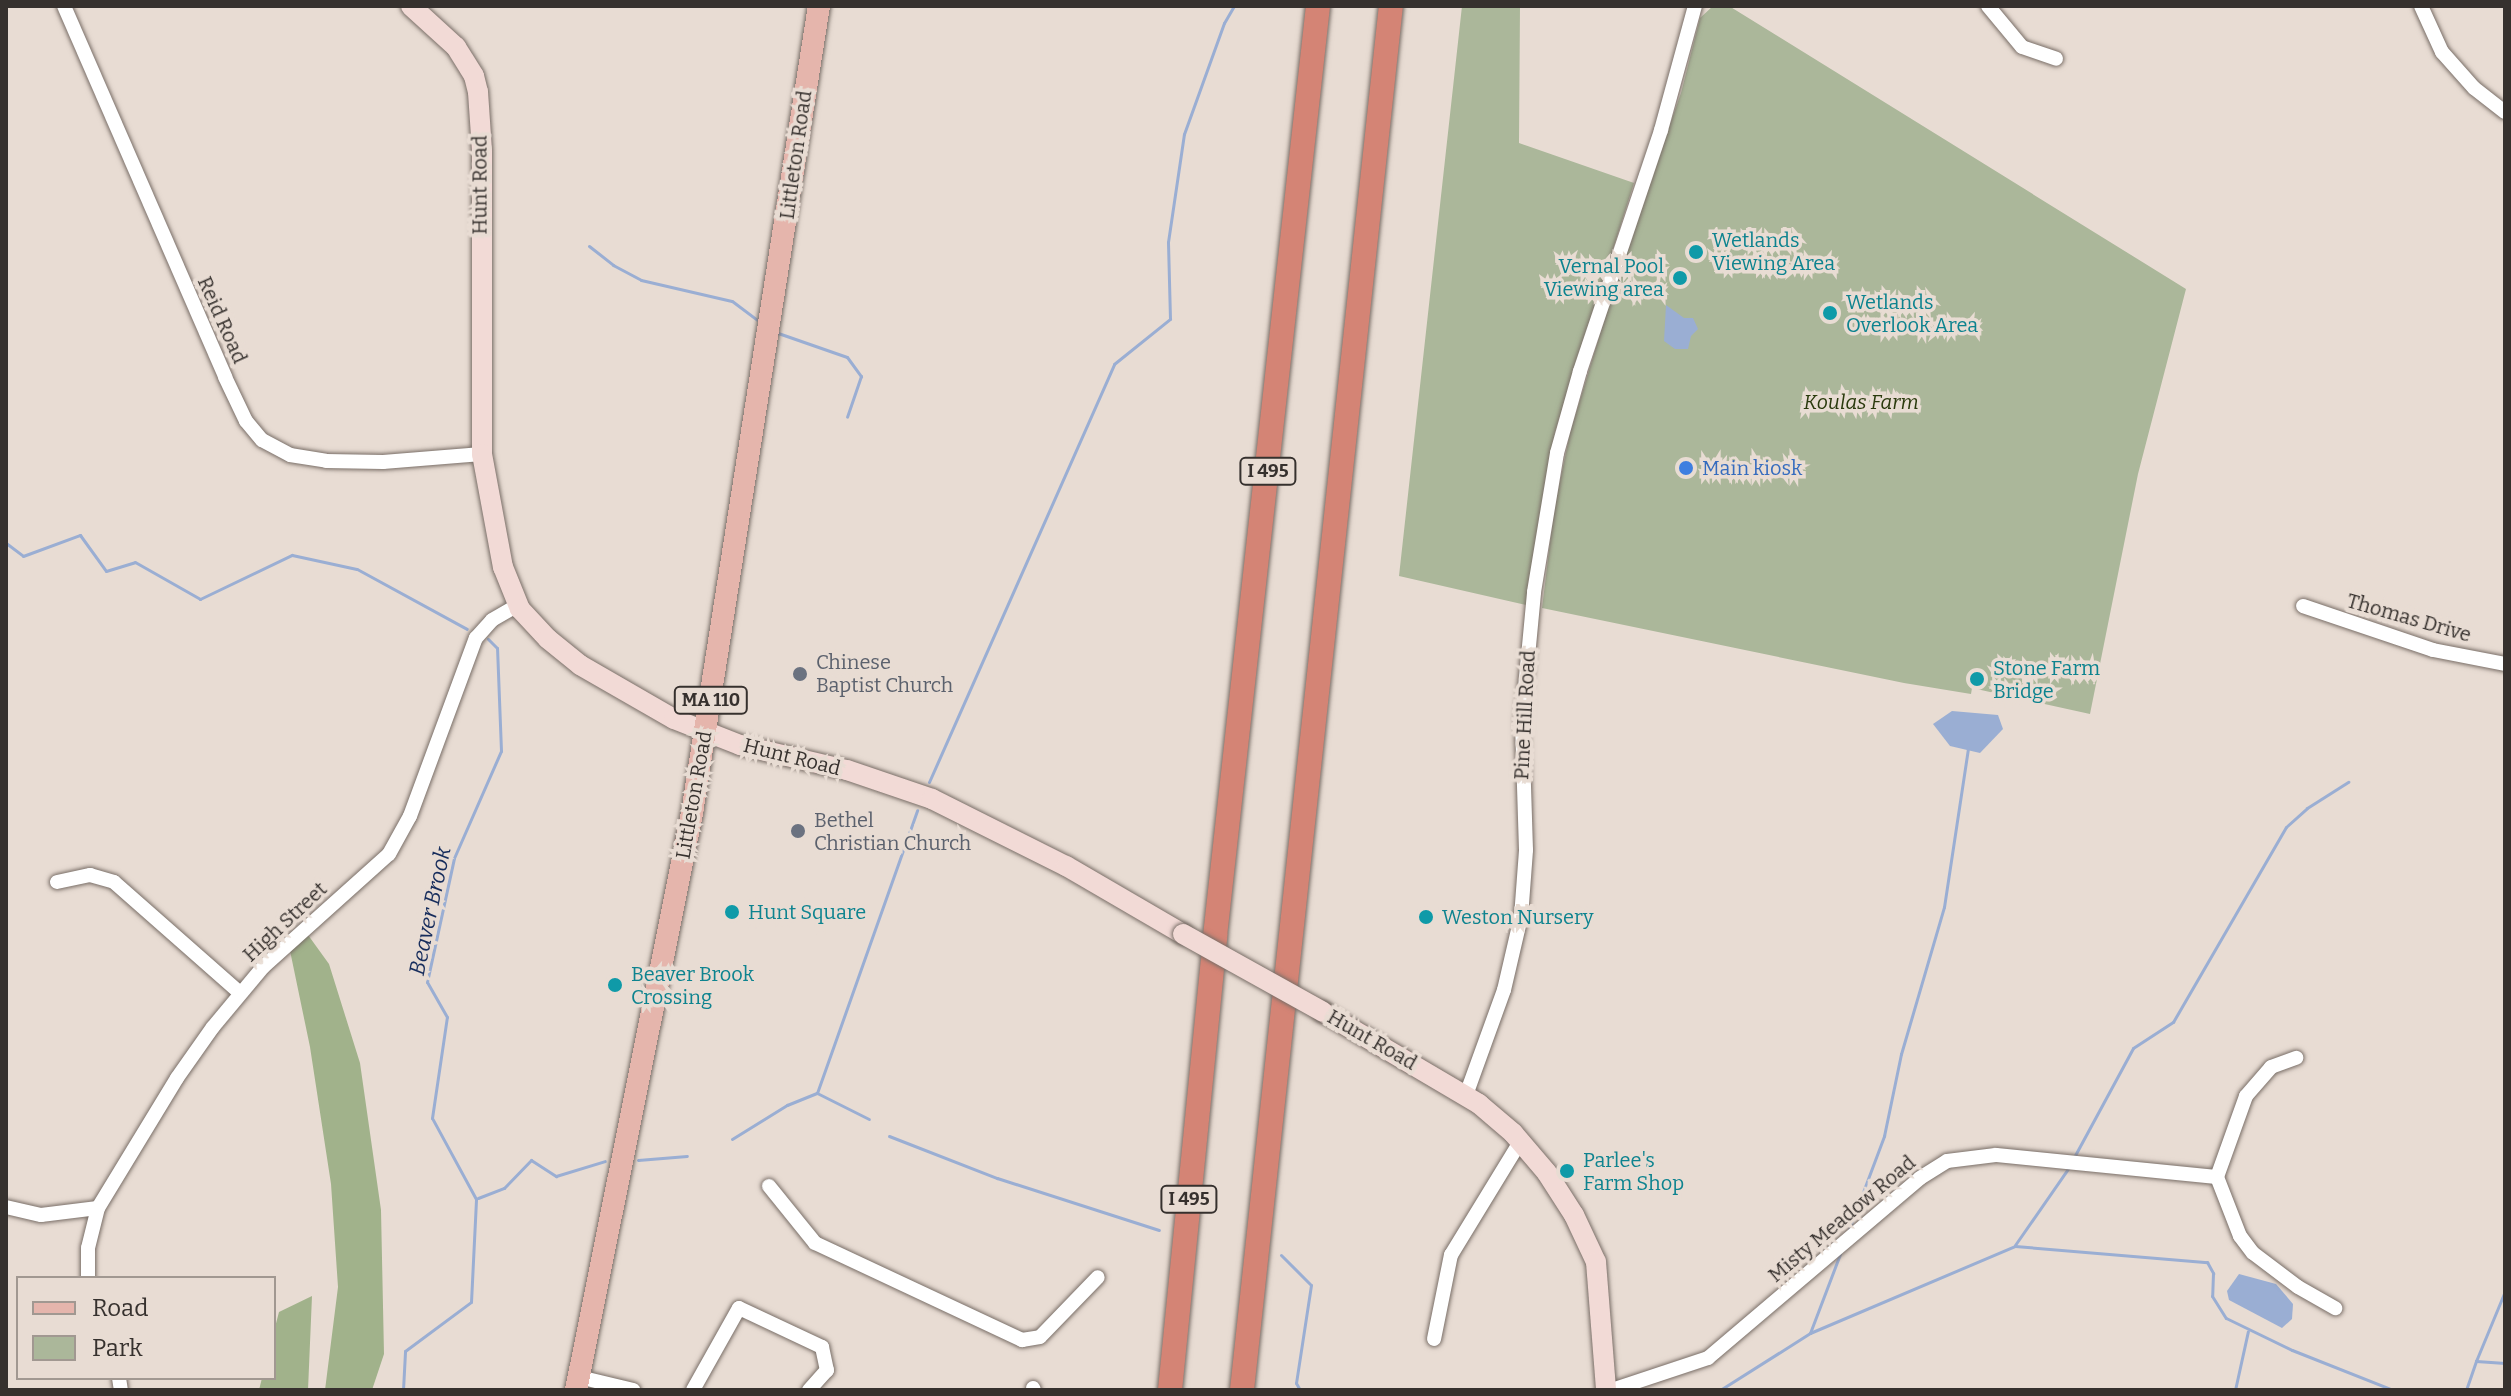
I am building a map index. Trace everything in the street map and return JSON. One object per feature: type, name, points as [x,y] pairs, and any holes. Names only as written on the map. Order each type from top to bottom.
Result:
[{"type":"highway","name":"I 495","points":[[1170,1390],[1215,936],[1318,6]]},
{"type":"highway","points":[[1242,1390],[1391,6]]},
{"type":"main road","name":"Littleton Road","points":[[578,1383],[705,733],[819,6]]},
{"type":"street","name":"Reid Road","points":[[64,6],[225,377],[246,421],[262,440],[290,455],[326,461],[383,462],[482,454]]},
{"type":"street","name":"Hunt Road","points":[[411,6],[456,47],[474,76],[478,92],[482,151],[482,454],[503,567],[518,605],[548,639],[580,665],[705,733],[847,770],[932,799],[1055,859],[1466,1095]]},
{"type":"street","name":"Pine Hill Road","points":[[1466,1095],[1504,990],[1521,917],[1526,850],[1521,771],[1526,670],[1557,453],[1580,371],[1661,130],[1695,6]]},
{"type":"street","points":[[1988,6],[2022,47],[2056,59]]},
{"type":"street","points":[[2421,6],[2442,52],[2474,88],[2505,112]]},
{"type":"street","name":"High Street","points":[[88,1276],[88,1248],[98,1208],[177,1078],[240,993],[288,941],[367,877],[397,843],[476,638],[492,620],[518,605]]},
{"type":"street","name":"Thomas Drive","points":[[2303,606],[2433,650],[2505,664]]},
{"type":"street","points":[[57,882],[90,875],[114,882],[240,993]]},
{"type":"street","points":[[2296,1058],[2271,1067],[2246,1096],[2217,1177],[2240,1236],[2253,1253],[2298,1287],[2335,1308]]},
{"type":"street","points":[[1466,1095],[1520,1142],[1562,1195],[1596,1262],[1606,1390]]},
{"type":"street","points":[[1434,1339],[1451,1255],[1520,1142]]},
{"type":"street","name":"Misty Meadow Road","points":[[1612,1390],[1708,1358],[1920,1178],[1947,1161],[1996,1155],[2217,1177]]},
{"type":"street","points":[[769,1186],[815,1243],[1022,1340],[1040,1337],[1098,1277]]},
{"type":"street","points":[[6,1207],[41,1215],[98,1208]]},
{"type":"street","points":[[693,1390],[739,1308],[822,1347],[827,1370],[809,1390]]},
{"type":"street","points":[[578,1383],[633,1390]]},
{"type":"green space","points":[[1462,6],[1520,6],[1519,143],[1634,183],[1555,432],[1526,605],[1399,576]]},
{"type":"green space","name":"Koulas Farm","points":[[1713,6],[1729,6],[2186,289],[2138,474],[2090,714],[1972,688],[1971,694],[1904,683],[1542,608],[1554,510],[1570,433],[1624,255],[1681,93],[1700,18]]},
{"type":"green space","points":[[303,928],[329,964],[360,1063],[381,1210],[384,1354],[372,1390],[325,1390],[338,1287],[331,1184],[310,1047],[288,941]]},
{"type":"green space","points":[[312,1296],[308,1390],[259,1390],[262,1380],[276,1380],[276,1323],[279,1312]]},
{"type":"water","points":[[1666,305],[1684,318],[1693,318],[1698,329],[1691,336],[1688,349],[1675,349],[1664,341]]},
{"type":"water","points":[[1952,711],[1998,715],[2003,729],[1980,753],[1950,746],[1933,724]]},
{"type":"water","points":[[2239,1274],[2276,1284],[2293,1304],[2292,1319],[2282,1328],[2229,1300],[2227,1291]]},
{"type":"waterway","points":[[929,782],[1114,364],[1170,319],[1168,242],[1184,134],[1224,23],[1234,6]]},
{"type":"waterway","points":[[589,246],[613,265],[641,280],[732,301],[757,320]]},
{"type":"waterway","points":[[778,333],[847,357],[861,376],[847,417]]},
{"type":"waterway","name":"Beaver Brook","points":[[6,543],[23,556],[80,535],[106,571],[135,562],[200,599],[292,555],[357,569],[467,629]]},
{"type":"waterway","name":"Beaver Brook","points":[[403,1390],[405,1351],[471,1302],[476,1199],[432,1118],[447,1017],[427,982],[454,858],[501,751],[497,648],[488,639]]},
{"type":"waterway","points":[[1848,1232],[1884,1136],[1901,1054],[1944,907],[1968,748]]},
{"type":"waterway","points":[[2073,1159],[2133,1048],[2173,1022],[2286,827],[2307,808],[2348,782]]},
{"type":"waterway","points":[[817,1093],[917,810]]},
{"type":"waterway","points":[[732,1139],[787,1105],[817,1093],[869,1119]]},
{"type":"waterway","points":[[889,1136],[997,1178],[1159,1230]]},
{"type":"waterway","points":[[638,1160],[687,1156]]},
{"type":"waterway","points":[[478,1198],[504,1188],[531,1160],[556,1176],[605,1161]]},
{"type":"waterway","points":[[2015,1245],[2070,1166]]},
{"type":"waterway","points":[[1720,1390],[1810,1333],[2015,1246],[2207,1262],[2213,1273],[2212,1296],[2226,1318],[2292,1350],[2393,1390]]},
{"type":"waterway","points":[[1810,1333],[1840,1254]]},
{"type":"waterway","points":[[1281,1255],[1311,1285],[1296,1383],[1300,1390]]},
{"type":"waterway","points":[[2476,1361],[2505,1291]]},
{"type":"waterway","points":[[2235,1390],[2248,1331]]},
{"type":"waterway","points":[[2466,1390],[2476,1361],[2505,1363]]},
{"type":"place","name":"Wetlands Viewing Area","points":[[1696,252]]},
{"type":"place","name":"Vernal Pool Viewing area","points":[[1680,278]]},
{"type":"place","name":"Wetlands Overlook Area","points":[[1830,313]]},
{"type":"place","name":"Main kiosk","points":[[1686,468]]},
{"type":"place","name":"Chinese Baptist Church","points":[[800,674]]},
{"type":"place","name":"Stone Farm Bridge","points":[[1977,679]]},
{"type":"place","name":"Bethel Christian Church","points":[[798,831]]},
{"type":"place","name":"Hunt Square","points":[[732,912]]},
{"type":"place","name":"Weston Nursery","points":[[1426,917]]},
{"type":"place","name":"Beaver Brook Crossing","points":[[615,985]]},
{"type":"place","name":"Parlee's Farm Shop","points":[[1567,1171]]}]
